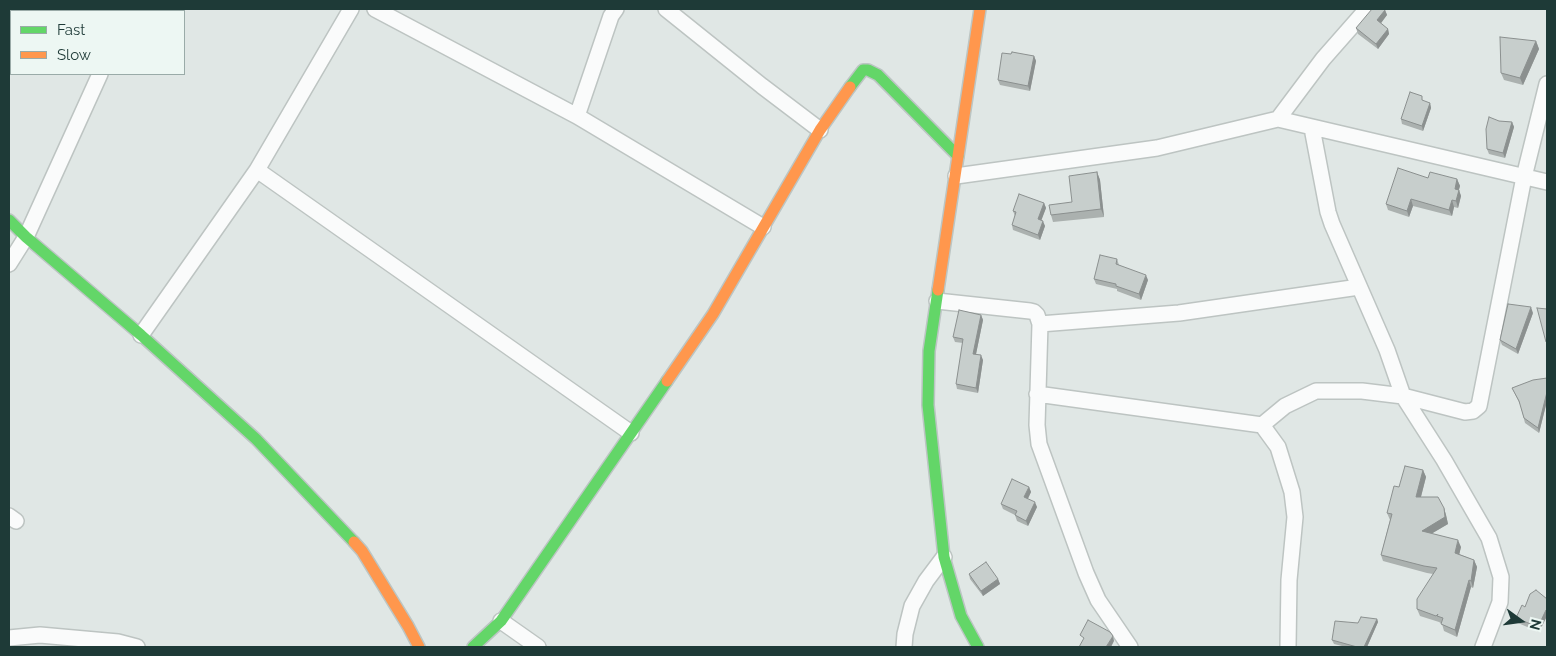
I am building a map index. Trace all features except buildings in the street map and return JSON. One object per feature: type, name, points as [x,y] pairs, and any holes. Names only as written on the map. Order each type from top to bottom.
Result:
[{"type":"street","points":[[141,335],[256,170],[351,9]]},
{"type":"street","points":[[374,9],[577,116],[763,227]]},
{"type":"street","points":[[577,116],[611,16],[616,9]]},
{"type":"street","points":[[666,9],[820,130]]},
{"type":"street","points":[[978,647],[961,616],[944,557],[928,405],[929,351],[980,9]]},
{"type":"street","points":[[1278,119],[1323,59],[1367,9]]},
{"type":"street","points":[[473,647],[501,621],[713,314],[820,130],[856,77],[864,70],[878,75],[958,156]]},
{"type":"street","points":[[9,264],[26,237],[100,75]]},
{"type":"street","points":[[1262,425],[1285,406],[1316,391],[1362,391],[1404,396],[1465,412],[1473,411],[1479,406],[1524,177],[1547,84]]},
{"type":"street","points":[[956,176],[1157,148],[1278,119],[1547,182]]},
{"type":"street","points":[[1312,128],[1328,212],[1387,350],[1404,396],[1489,538],[1501,577],[1500,602],[1483,647]]},
{"type":"street","points":[[256,170],[632,433]]},
{"type":"street","points":[[9,220],[256,438],[362,551],[408,626],[418,647]]},
{"type":"street","points":[[1040,324],[1179,313],[1359,287]]},
{"type":"street","points":[[937,301],[1030,311],[1037,315],[1040,324],[1036,425],[1039,444],[1086,573],[1098,600],[1130,647]]},
{"type":"street","points":[[1037,394],[1262,425],[1278,447],[1292,492],[1295,516],[1289,580],[1288,647]]},
{"type":"street","points":[[904,647],[905,634],[912,606],[926,581],[944,557]]},
{"type":"street","points":[[501,621],[538,647]]},
{"type":"street","points":[[9,638],[35,641],[118,642],[137,647]]},
{"type":"traffic: fast","points":[[850,87],[863,70],[868,70],[878,75],[958,156]]},
{"type":"traffic: fast","points":[[9,220],[26,237],[141,335],[256,439],[354,542]]},
{"type":"traffic: fast","points":[[938,290],[929,351],[928,405],[944,557],[961,616],[978,647]]},
{"type":"traffic: fast","points":[[473,647],[501,621],[667,381]]},
{"type":"traffic: slow","points":[[938,290],[980,9]]},
{"type":"traffic: slow","points":[[667,381],[713,314],[820,130],[850,87]]},
{"type":"traffic: slow","points":[[354,542],[362,551],[419,647]]}]
